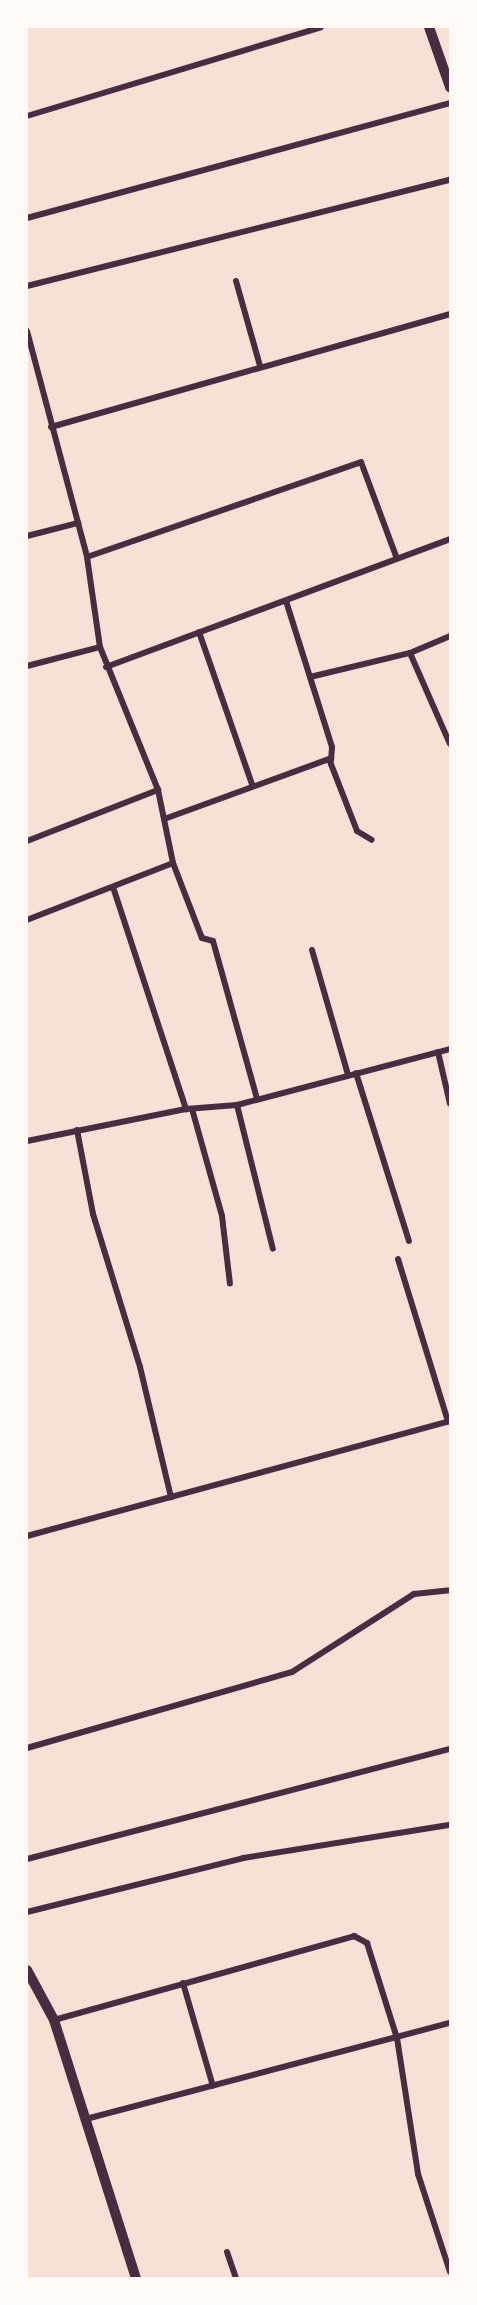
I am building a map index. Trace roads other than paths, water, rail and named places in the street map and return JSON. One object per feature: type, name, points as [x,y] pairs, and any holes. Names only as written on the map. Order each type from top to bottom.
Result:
[{"type":"street","points":[[27,116],[321,27]]},
{"type":"street","points":[[429,27],[450,87]]},
{"type":"street","points":[[27,218],[450,103]]},
{"type":"street","points":[[27,286],[450,180]]},
{"type":"street","points":[[236,280],[260,366]]},
{"type":"street","points":[[51,427],[450,314]]},
{"type":"street","points":[[27,331],[87,557],[100,647],[106,667],[158,790],[167,818],[173,863],[202,938],[213,941],[257,1099]]},
{"type":"street","points":[[87,557],[361,462],[397,559]]},
{"type":"street","points":[[27,536],[78,523]]},
{"type":"street","points":[[106,667],[450,539]]},
{"type":"street","points":[[286,601],[332,747],[331,760],[357,831],[372,840]]},
{"type":"street","points":[[199,632],[252,784]]},
{"type":"street","points":[[310,677],[410,653],[450,636]]},
{"type":"street","points":[[27,666],[100,647]]},
{"type":"street","points":[[410,653],[450,744]]},
{"type":"street","points":[[167,818],[252,784],[331,760]]},
{"type":"street","points":[[27,841],[158,790]]},
{"type":"street","points":[[27,920],[114,890],[173,863]]},
{"type":"street","points":[[114,890],[189,1109],[222,1216],[230,1284]]},
{"type":"street","points":[[312,950],[348,1075]]},
{"type":"street","points":[[27,1141],[189,1109],[237,1105],[450,1049]]},
{"type":"street","points":[[438,1052],[450,1104]]},
{"type":"street","points":[[356,1073],[409,1241]]},
{"type":"street","points":[[237,1105],[273,1249]]},
{"type":"street","points":[[77,1130],[93,1214],[140,1367],[171,1497]]},
{"type":"street","points":[[27,1536],[449,1421],[398,1258]]},
{"type":"street","points":[[27,1748],[292,1672],[414,1594],[450,1590]]},
{"type":"street","points":[[27,1859],[450,1749]]},
{"type":"street","points":[[27,1912],[243,1858],[450,1825]]},
{"type":"street","points":[[54,2020],[354,1936],[367,1943],[398,2038],[418,2174],[450,2272]]},
{"type":"street","points":[[27,1970],[54,2020],[136,2278]]},
{"type":"street","points":[[183,1983],[213,2086]]},
{"type":"street","points":[[86,2119],[450,2023]]},
{"type":"street","points":[[227,2252],[236,2278]]}]
